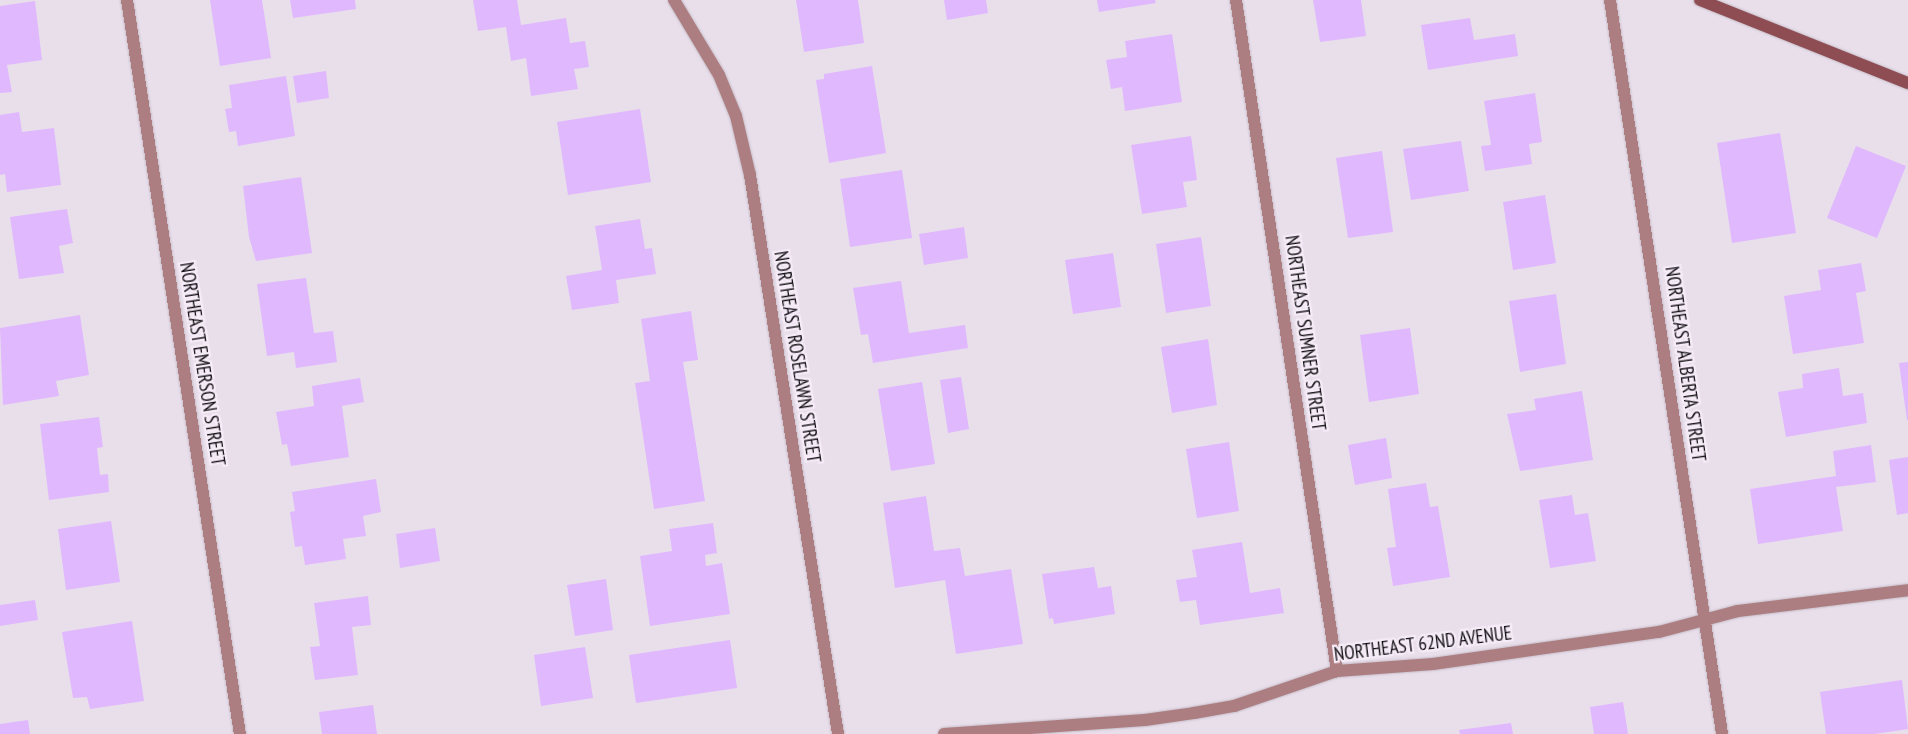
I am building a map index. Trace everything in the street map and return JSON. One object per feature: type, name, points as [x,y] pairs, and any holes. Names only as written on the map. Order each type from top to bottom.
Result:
[{"type":"main road","points":[[1700,0],[1908,83]]},
{"type":"street","name":"NORTHEAST EMERSON STREET","points":[[127,0],[240,734]]},
{"type":"street","name":"NORTHEAST ROSELAWN STREET","points":[[674,0],[719,75],[736,116],[750,175],[838,734]]},
{"type":"street","name":"NORTHEAST SUMNER STREET","points":[[1236,0],[1337,671]]},
{"type":"street","name":"NORTHEAST ALBERTA STREET","points":[[1610,0],[1722,734]]},
{"type":"street","name":"NORTHEAST 62ND AVENUE","points":[[944,734],[1145,720],[1194,713],[1234,706],[1337,671],[1453,661],[1659,632],[1738,611],[1908,590]]},
{"type":"building","points":[[210,0],[262,0],[271,58],[220,66]]},
{"type":"building","points":[[290,0],[355,0],[356,9],[293,18]]},
{"type":"building","points":[[473,0],[517,0],[521,25],[566,18],[570,43],[585,41],[589,67],[574,69],[578,89],[531,96],[526,58],[511,61],[506,27],[478,31]]},
{"type":"building","points":[[796,0],[858,0],[864,43],[804,52]]},
{"type":"building","points":[[944,0],[986,0],[988,13],[947,20]]},
{"type":"building","points":[[1097,0],[1155,0],[1156,3],[1099,12]]},
{"type":"building","points":[[1313,0],[1361,0],[1366,36],[1320,42]]},
{"type":"building","points":[[35,1],[42,60],[7,65],[12,92],[0,93],[0,6]]},
{"type":"building","points":[[1470,18],[1474,40],[1515,34],[1518,56],[1428,70],[1421,25]]},
{"type":"building","points":[[1172,34],[1182,102],[1125,111],[1122,87],[1111,89],[1106,60],[1127,57],[1125,41]]},
{"type":"building","points":[[872,66],[886,153],[829,163],[816,80],[824,79],[824,74]]},
{"type":"building","points":[[326,71],[329,98],[297,103],[293,76]]},
{"type":"building","points":[[286,76],[295,136],[238,146],[236,131],[229,132],[225,109],[232,108],[229,85]]},
{"type":"building","points":[[1535,93],[1542,142],[1529,144],[1532,164],[1485,171],[1481,146],[1491,145],[1484,101]]},
{"type":"building","points":[[640,109],[651,182],[568,195],[557,122]]},
{"type":"building","points":[[19,112],[22,132],[54,128],[61,185],[7,192],[5,174],[0,175],[0,115]]},
{"type":"building","points":[[1780,133],[1796,233],[1732,243],[1717,143]]},
{"type":"building","points":[[1191,136],[1197,180],[1183,182],[1187,207],[1142,214],[1131,145]]},
{"type":"building","points":[[1461,141],[1469,191],[1411,200],[1403,149]]},
{"type":"building","points":[[1856,146],[1906,166],[1877,238],[1827,218]]},
{"type":"building","points":[[1382,151],[1393,232],[1348,238],[1336,158]]},
{"type":"building","points":[[902,170],[912,238],[850,247],[840,179]]},
{"type":"building","points":[[301,177],[312,253],[256,261],[249,237],[243,186]]},
{"type":"building","points":[[1545,195],[1556,263],[1513,270],[1503,202]]},
{"type":"building","points":[[67,209],[73,243],[59,246],[64,273],[19,279],[10,217]]},
{"type":"building","points":[[640,219],[645,249],[652,248],[656,274],[616,280],[619,303],[572,310],[566,276],[602,270],[595,226]]},
{"type":"building","points":[[964,227],[968,258],[924,265],[919,234]]},
{"type":"building","points":[[1201,237],[1211,306],[1166,313],[1156,244]]},
{"type":"building","points":[[1113,253],[1121,307],[1073,314],[1065,260]]},
{"type":"building","points":[[1861,263],[1866,291],[1856,293],[1864,343],[1793,354],[1784,296],[1821,290],[1818,270]]},
{"type":"building","points":[[306,278],[314,333],[333,331],[337,362],[296,368],[294,352],[267,356],[257,284]]},
{"type":"building","points":[[901,281],[909,333],[965,325],[968,348],[873,363],[868,334],[861,335],[853,288]]},
{"type":"building","points":[[1556,294],[1566,364],[1520,372],[1509,301]]},
{"type":"building","points":[[691,311],[698,360],[683,362],[705,501],[654,509],[635,383],[650,381],[641,319]]},
{"type":"building","points":[[80,315],[89,375],[56,381],[59,396],[3,405],[0,328]]},
{"type":"building","points":[[1410,328],[1419,394],[1369,402],[1360,335]]},
{"type":"building","points":[[1208,339],[1217,405],[1172,413],[1161,347]]},
{"type":"building","points":[[1908,362],[1908,420],[1907,420],[1899,363]]},
{"type":"building","points":[[1839,368],[1843,396],[1863,393],[1867,423],[1786,437],[1778,392],[1803,388],[1802,374]]},
{"type":"building","points":[[961,377],[969,429],[948,433],[940,380]]},
{"type":"building","points":[[360,378],[364,402],[342,406],[349,457],[291,466],[287,444],[282,445],[276,412],[314,406],[312,386]]},
{"type":"building","points":[[922,382],[935,464],[891,471],[878,389]]},
{"type":"building","points":[[1582,391],[1593,460],[1520,471],[1507,414],[1536,410],[1534,399]]},
{"type":"building","points":[[99,417],[103,447],[97,448],[100,475],[108,474],[109,492],[49,500],[40,424]]},
{"type":"building","points":[[1386,438],[1392,478],[1355,485],[1348,445]]},
{"type":"building","points":[[1229,442],[1239,511],[1197,518],[1186,449]]},
{"type":"building","points":[[1871,445],[1876,482],[1836,487],[1843,531],[1758,544],[1750,489],[1836,476],[1833,451]]},
{"type":"building","points":[[1908,457],[1908,513],[1897,515],[1889,460]]},
{"type":"building","points":[[376,479],[381,512],[363,516],[366,536],[343,539],[346,559],[305,565],[302,546],[295,547],[290,512],[295,511],[292,492]]},
{"type":"building","points":[[1426,483],[1430,507],[1438,506],[1450,577],[1393,586],[1387,548],[1396,547],[1388,489]]},
{"type":"building","points":[[1572,495],[1575,515],[1588,513],[1596,561],[1550,568],[1539,500]]},
{"type":"building","points":[[926,496],[934,551],[960,548],[965,576],[1011,569],[1023,644],[956,654],[945,580],[895,588],[883,503]]},
{"type":"building","points":[[111,521],[120,582],[66,590],[58,529]]},
{"type":"building","points":[[713,523],[717,553],[705,555],[706,566],[722,563],[730,614],[650,626],[640,556],[672,551],[669,529]]},
{"type":"building","points":[[435,528],[440,561],[400,568],[396,534]]},
{"type":"building","points":[[1242,542],[1250,593],[1280,588],[1284,613],[1200,625],[1196,600],[1180,602],[1176,580],[1197,577],[1192,550]]},
{"type":"building","points":[[1094,567],[1098,588],[1111,586],[1115,614],[1054,624],[1053,618],[1049,619],[1042,574]]},
{"type":"building","points":[[606,579],[613,630],[575,636],[567,585]]},
{"type":"building","points":[[368,596],[371,625],[352,627],[358,675],[315,680],[310,647],[320,646],[314,603]]},
{"type":"building","points":[[35,600],[38,620],[0,626],[0,605]]},
{"type":"building","points":[[132,621],[144,701],[90,709],[87,697],[73,698],[62,632]]},
{"type":"building","points":[[730,640],[737,688],[636,703],[629,655]]},
{"type":"building","points":[[585,647],[593,698],[541,706],[534,655]]},
{"type":"building","points":[[1902,680],[1908,729],[1875,734],[1826,734],[1820,692]]},
{"type":"building","points":[[1623,702],[1628,734],[1594,734],[1590,707]]},
{"type":"building","points":[[373,705],[377,734],[322,734],[319,712]]},
{"type":"building","points":[[28,720],[30,734],[0,734],[0,724]]},
{"type":"building","points":[[1511,723],[1513,734],[1460,734],[1459,730]]}]
